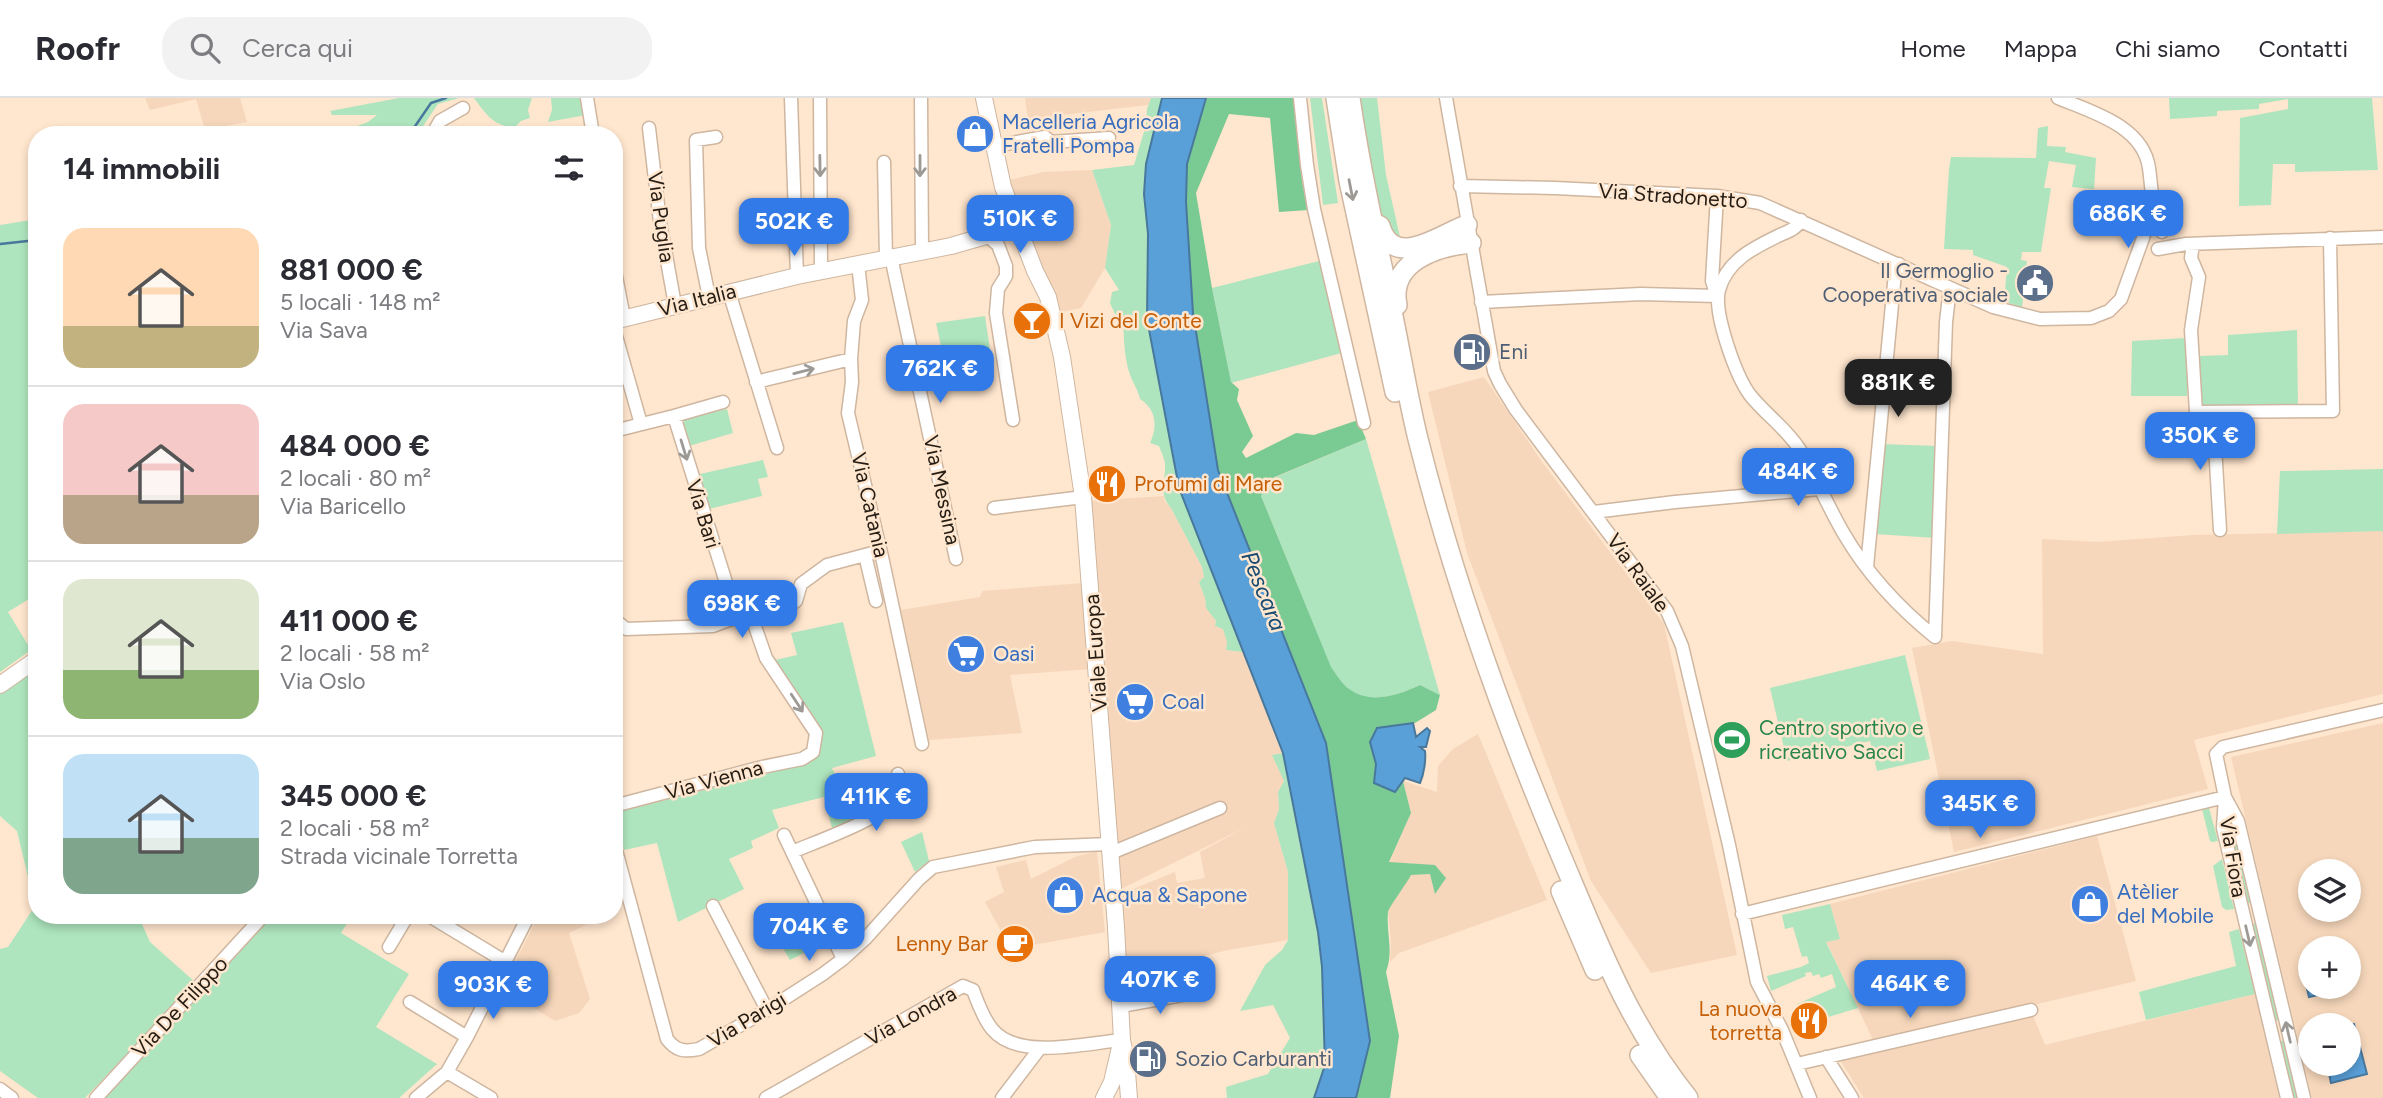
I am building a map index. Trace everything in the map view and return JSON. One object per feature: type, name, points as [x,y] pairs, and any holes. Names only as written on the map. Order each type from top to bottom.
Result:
[{"type":"highway","points":[[1336,98],[1349,181],[1405,436],[1442,569],[1475,672],[1509,765],[1581,938],[1616,1014],[1638,1053],[1670,1098]]},
{"type":"highway","points":[[1350,98],[1418,438],[1454,569],[1526,773],[1619,991],[1649,1045],[1688,1098]]},
{"type":"highway","points":[[1373,222],[1380,226],[1383,235],[1392,243],[1407,248],[1469,234]]},
{"type":"highway","points":[[1393,315],[1398,307],[1396,287],[1414,261],[1469,234]]},
{"type":"main road","points":[[984,98],[1007,201],[990,233],[1016,234]]},
{"type":"main road","name":"Viale Europa","points":[[1007,201],[1016,234],[1048,297],[1060,348],[1083,497],[1122,1040],[1129,1098]]},
{"type":"main road","name":"Via Italia","points":[[623,321],[675,305],[797,276],[951,246],[990,233]]},
{"type":"main road","points":[[0,685],[28,665]]},
{"type":"main road","name":"Viale Europa","points":[[1104,1098],[1112,1082],[1122,1040]]},
{"type":"street","points":[[587,98],[592,126]]},
{"type":"street","points":[[791,98],[797,276]]},
{"type":"street","points":[[820,98],[821,271]]},
{"type":"street","points":[[920,98],[922,251]]},
{"type":"street","points":[[1300,98],[1314,209],[1364,424]]},
{"type":"street","name":"Via Raiale","points":[[1446,98],[1490,356],[1500,384],[1516,410],[1667,611],[1675,626],[1712,769],[1761,992],[1782,1030],[1810,1098]]},
{"type":"street","points":[[2058,98],[2090,104],[2139,144],[2148,165],[2153,202],[2162,234],[2163,243],[2156,250]]},
{"type":"street","points":[[437,126],[440,121],[463,108]]},
{"type":"street","name":"Via Puglia","points":[[649,128],[660,222],[675,305]]},
{"type":"street","points":[[709,297],[699,248],[695,140],[716,136]]},
{"type":"street","points":[[995,146],[1045,137],[1051,142],[1109,138]]},
{"type":"street","name":"Via Messina","points":[[884,162],[889,258],[956,559]]},
{"type":"street","name":"Via Stradonetto","points":[[1460,186],[1717,196],[1760,203],[1950,288],[2015,314],[2040,319],[2078,320],[2100,316],[2121,299],[2153,202]]},
{"type":"street","points":[[1717,196],[1712,281],[1725,340],[1749,393],[1799,448],[1846,537],[1878,584],[1909,616],[1935,637],[1946,323],[1950,288]]},
{"type":"street","points":[[1717,296],[1724,276],[1747,252],[1793,230],[1801,220]]},
{"type":"street","points":[[2189,244],[2154,229],[2144,235],[2146,247],[2156,250],[2189,244],[2383,237]]},
{"type":"street","points":[[990,233],[1006,266],[1006,276],[998,289],[996,313],[1013,420]]},
{"type":"street","points":[[2189,244],[2191,258],[2199,277],[2191,330],[2196,412],[2333,411],[2330,239]]},
{"type":"street","name":"Via Stradonetto","points":[[2132,272],[2156,250]]},
{"type":"street","name":"Via Catania","points":[[858,264],[862,299],[854,321],[848,413],[922,744]]},
{"type":"street","points":[[1867,567],[1895,273],[1899,264]]},
{"type":"street","points":[[1713,265],[1728,271]]},
{"type":"street","points":[[729,292],[777,448]]},
{"type":"street","points":[[1481,302],[1642,294],[1717,296]]},
{"type":"street","points":[[623,345],[641,424]]},
{"type":"street","points":[[756,382],[851,359]]},
{"type":"street","points":[[623,429],[723,402]]},
{"type":"street","points":[[2213,412],[2220,530]]},
{"type":"street","name":"Via Bari","points":[[674,416],[729,592],[750,612],[766,658],[816,733],[813,751]]},
{"type":"street","points":[[1594,512],[1819,489]]},
{"type":"street","points":[[994,509],[1083,497]]},
{"type":"street","points":[[623,630],[713,626],[750,612],[790,605],[796,601],[801,584],[827,565],[880,551]]},
{"type":"street","points":[[865,555],[876,601]]},
{"type":"street","points":[[1742,915],[2225,797],[2216,754],[2223,747],[2383,710]]},
{"type":"street","name":"Via Vienna","points":[[623,804],[763,772],[802,758],[813,751]]},
{"type":"street","points":[[792,852],[841,832],[887,807],[901,793],[898,774]]},
{"type":"street","name":"Via Fiora","points":[[2225,797],[2224,828],[2287,1098]]},
{"type":"street","name":"Via Fiora","points":[[2225,797],[2238,821],[2304,1098]]},
{"type":"street","points":[[1110,849],[1220,808]]},
{"type":"street","points":[[784,835],[843,959]]},
{"type":"street","name":"Via Parigi","points":[[623,876],[667,1039],[672,1046],[687,1052],[699,1049],[767,1010],[843,959],[933,867],[1035,847],[1110,849]]},
{"type":"street","points":[[713,906],[767,1010]]},
{"type":"street","name":"Via De Filippo","points":[[96,1098],[256,924]]},
{"type":"street","points":[[389,947],[403,924]]},
{"type":"street","points":[[443,924],[504,961]]},
{"type":"street","points":[[416,1098],[447,1072],[524,924]]},
{"type":"street","name":"Via Londra","points":[[766,1098],[963,986],[973,990],[986,1020],[1000,1037],[1018,1045],[1040,1048],[1122,1040]]},
{"type":"street","points":[[1121,1006],[1193,993]]},
{"type":"street","points":[[410,1002],[467,1037]]},
{"type":"street","points":[[1797,1064],[2031,1010]]},
{"type":"street","points":[[1002,1098],[1040,1048]]},
{"type":"street","points":[[1826,1057],[1852,1098]]},
{"type":"street","points":[[447,1072],[491,1098]]},
{"type":"street","points":[[0,1089],[12,1098]]},
{"type":"shaded area","points":[[145,98],[240,98],[247,122],[204,126],[196,99],[150,110]]},
{"type":"shaded area","points":[[1025,98],[1151,98],[1148,105],[1028,119]]},
{"type":"shaded area","points":[[1092,170],[1111,225],[1105,268],[1081,308],[1058,313],[1005,181],[1043,172]]},
{"type":"shaded area","points":[[1484,377],[1540,459],[1664,624],[1737,955],[1651,973],[1591,881],[1467,553],[1428,392]]},
{"type":"shaded area","points":[[1164,496],[1202,567],[1204,577],[1199,582],[1206,608],[1216,621],[1215,626],[1223,629],[1227,642],[1226,650],[1243,652],[1283,753],[1272,755],[1284,781],[1278,792],[1279,809],[1274,823],[1288,872],[1288,940],[1228,950],[1126,975],[1121,894],[1175,872],[1177,883],[1205,878],[1200,852],[1246,827],[1121,889],[1089,501]]},
{"type":"shaded area","points":[[2383,531],[2383,694],[2194,740],[2208,789],[1954,852],[1912,648],[1952,641],[2043,654],[2042,539],[2098,542],[2193,535]]},
{"type":"shaded area","points":[[1083,583],[1091,669],[1010,675],[1022,733],[929,740],[901,610],[980,597],[982,591]]},
{"type":"shaded area","points":[[2383,723],[2383,1098],[2312,1098],[2307,1076],[2361,1076],[2361,1013],[2298,1013],[2298,1039],[2231,757]]},
{"type":"shaded area","points":[[1478,734],[1547,900],[1399,953],[1390,962],[1388,909],[1411,875],[1430,874],[1446,878],[1411,863],[1389,863],[1411,813],[1403,781],[1437,792],[1438,766],[1453,749]]},
{"type":"shaded area","points":[[2097,836],[2136,981],[1874,1042],[1826,941],[1840,939],[1830,904]]},
{"type":"shaded area","points":[[1097,851],[1105,932],[1011,949],[985,902],[1004,892],[996,867],[1026,860],[1031,879],[1075,857]]},
{"type":"shaded area","points":[[534,924],[588,924],[569,933],[590,999],[579,1013],[555,1021],[518,998],[514,1003],[500,994]]},
{"type":"shaded area","points":[[2255,994],[2279,1098],[1864,1098],[1840,1060],[2032,1013],[2045,1045]]},
{"type":"green space","points":[[399,98],[459,98],[438,104],[423,126],[357,126],[377,115],[332,115],[330,111]]},
{"type":"green space","points":[[474,98],[532,98],[528,110],[530,118],[516,126],[501,125],[487,114]]},
{"type":"green space","points":[[551,98],[584,98],[586,115],[548,122],[552,110]]},
{"type":"green space","points":[[1151,98],[1162,98],[1146,164],[1144,194],[1148,234],[1147,319],[1179,488],[1243,652],[1226,650],[1227,642],[1223,629],[1215,626],[1216,621],[1206,608],[1199,582],[1204,577],[1202,567],[1167,503],[1163,487],[1165,461],[1159,446],[1150,443],[1154,418],[1140,399],[1130,376],[1125,353],[1123,319],[1115,314],[1110,303],[1112,292],[1119,290],[1105,268],[1111,225],[1092,170],[1134,165]]},
{"type":"green space","points":[[1206,98],[1297,98],[1302,182],[1308,210],[1279,212],[1270,118],[1229,114],[1196,193],[1231,382],[1239,389],[1237,400],[1253,436],[1242,452],[1246,458],[1296,433],[1314,435],[1358,420],[1366,439],[1270,479],[1261,496],[1331,667],[1344,684],[1366,697],[1394,695],[1420,685],[1440,695],[1436,710],[1415,723],[1377,728],[1370,742],[1376,764],[1375,783],[1395,792],[1403,781],[1411,813],[1389,862],[1435,865],[1446,878],[1435,894],[1430,874],[1411,875],[1388,912],[1390,949],[1386,972],[1399,1036],[1390,1098],[1356,1098],[1370,1041],[1326,743],[1218,470],[1193,313],[1186,202],[1187,164]]},
{"type":"green space","points":[[1310,98],[1322,98],[1338,203],[1323,205]]},
{"type":"green space","points":[[1360,98],[1377,98],[1386,175],[1400,237],[1380,220],[1365,142]]},
{"type":"green space","points":[[2169,98],[2372,98],[2378,170],[2295,172],[2295,164],[2273,164],[2271,205],[2239,206],[2240,118],[2288,109],[2288,99],[2259,104],[2259,109],[2217,111],[2217,116],[2170,119]]},
{"type":"green space","points":[[2048,126],[2047,146],[2066,147],[2065,152],[2096,158],[2094,189],[2072,187],[2076,165],[2049,161],[2044,188],[2051,188],[2041,252],[2022,252],[2021,260],[2027,261],[2022,308],[2004,301],[2007,267],[1973,255],[1973,250],[1944,249],[1949,169],[1951,157],[2036,158],[2038,128]]},
{"type":"green space","points":[[28,220],[28,600],[8,612],[28,645],[28,652],[0,672],[0,225]]},
{"type":"green space","points":[[1327,259],[1349,351],[1231,383],[1212,288]]},
{"type":"green space","points":[[985,316],[991,356],[945,364],[936,323]]},
{"type":"green space","points":[[2297,330],[2298,408],[2200,409],[2199,356],[2228,355],[2228,335]]},
{"type":"green space","points":[[2187,338],[2187,396],[2131,396],[2132,341]]},
{"type":"green space","points":[[727,409],[733,433],[689,446],[683,419]]},
{"type":"green space","points":[[1366,439],[1440,695],[1420,685],[1385,697],[1366,697],[1344,685],[1331,668],[1261,496],[1269,480]]},
{"type":"green space","points":[[1882,444],[1938,446],[1936,538],[1874,534]]},
{"type":"green space","points":[[763,460],[768,477],[758,479],[762,496],[709,509],[700,474]]},
{"type":"green space","points":[[2383,469],[2383,531],[2277,534],[2280,471]]},
{"type":"green space","points":[[843,622],[876,756],[832,768],[855,818],[832,828],[824,797],[772,810],[779,828],[751,841],[753,848],[729,859],[744,889],[678,922],[657,843],[624,850],[623,811],[808,763],[814,757],[821,745],[821,737],[771,661],[797,655],[791,633]]},
{"type":"green space","points":[[1905,655],[1930,759],[1877,771],[1870,741],[1787,761],[1770,688]]},
{"type":"green space","points":[[28,674],[28,877],[17,831],[0,816],[0,694]]},
{"type":"green space","points":[[1283,753],[1318,932],[1322,967],[1325,1065],[1314,1098],[1227,1098],[1226,1087],[1268,1074],[1290,1038],[1273,1005],[1240,1011],[1265,965],[1282,950],[1288,940],[1288,872],[1274,823],[1279,809],[1278,792],[1284,781],[1272,755]]},
{"type":"green space","points":[[2209,808],[2218,841],[2210,841],[2202,809]]},
{"type":"green space","points":[[2234,828],[2253,902],[2245,904],[2228,830]]},
{"type":"green space","points":[[922,832],[929,861],[915,872],[901,842]]},
{"type":"green space","points":[[2222,859],[2234,909],[2226,910],[2222,907],[2213,866]]},
{"type":"green space","points":[[1830,904],[1840,939],[1826,942],[1858,1008],[1825,1018],[1821,1005],[1801,1011],[1797,1004],[1836,987],[1832,974],[1821,978],[1819,974],[1813,976],[1811,972],[1805,973],[1806,976],[1771,991],[1767,976],[1809,963],[1807,956],[1802,957],[1793,927],[1785,929],[1782,915]]},
{"type":"green space","points":[[779,906],[804,953],[790,960],[776,937],[771,938],[760,917]]},
{"type":"green space","points":[[28,917],[28,924],[142,924],[150,942],[195,982],[85,1098],[38,1098],[0,1071],[0,949],[8,947]]},
{"type":"green space","points":[[2258,922],[2281,1020],[2273,1021],[2250,925]]},
{"type":"green space","points":[[263,924],[346,924],[341,933],[409,974],[376,1027],[437,1064],[399,1098],[101,1098]]},
{"type":"green space","points":[[2239,929],[2255,994],[2146,1020],[2139,992],[2236,966],[2229,932]]},
{"type":"green space","points":[[2286,1040],[2299,1098],[2291,1098],[2278,1042]]},
{"type":"water","name":"Pescara","points":[[1162,98],[1206,98],[1187,164],[1186,202],[1193,313],[1218,470],[1326,743],[1370,1041],[1356,1098],[1314,1098],[1325,1065],[1322,967],[1318,932],[1283,753],[1179,488],[1147,319],[1148,234],[1144,194],[1146,164]]},
{"type":"water","points":[[1413,723],[1416,737],[1427,728],[1430,731],[1426,747],[1420,747],[1425,751],[1425,755],[1420,783],[1405,778],[1395,792],[1374,783],[1376,764],[1370,742],[1377,728]]},
{"type":"water","points":[[2361,1051],[2367,1074],[2361,1076]]},
{"type":"water","points":[[2330,1076],[2359,1076],[2331,1083]]},
{"type":"waterway","points":[[415,126],[431,103],[446,98]]},
{"type":"waterway","points":[[0,244],[28,241]]},
{"type":"place","name":"Macelleria Agricola Fratelli Pompa","points":[[975,134]]},
{"type":"place","name":"Il Germoglio - Cooperativa sociale","points":[[2035,283]]},
{"type":"place","name":"I Vizi del Conte","points":[[1032,321]]},
{"type":"place","name":"Eni","points":[[1472,352]]},
{"type":"place","name":"Profumi di Mare","points":[[1107,484]]},
{"type":"place","name":"Oasi","points":[[966,654]]},
{"type":"place","name":"Coal","points":[[1135,702]]},
{"type":"place","name":"Centro sportivo e ricreativo Sacci","points":[[1732,740]]},
{"type":"place","name":"Acqua & Sapone","points":[[1065,895]]},
{"type":"place","name":"Atèlier del Mobile","points":[[2090,904]]},
{"type":"place","name":"Lenny Bar","points":[[1015,944]]},
{"type":"place","name":"La nuova torretta","points":[[1809,1021]]},
{"type":"place","name":"Sozio Carburanti","points":[[1148,1059]]}]
